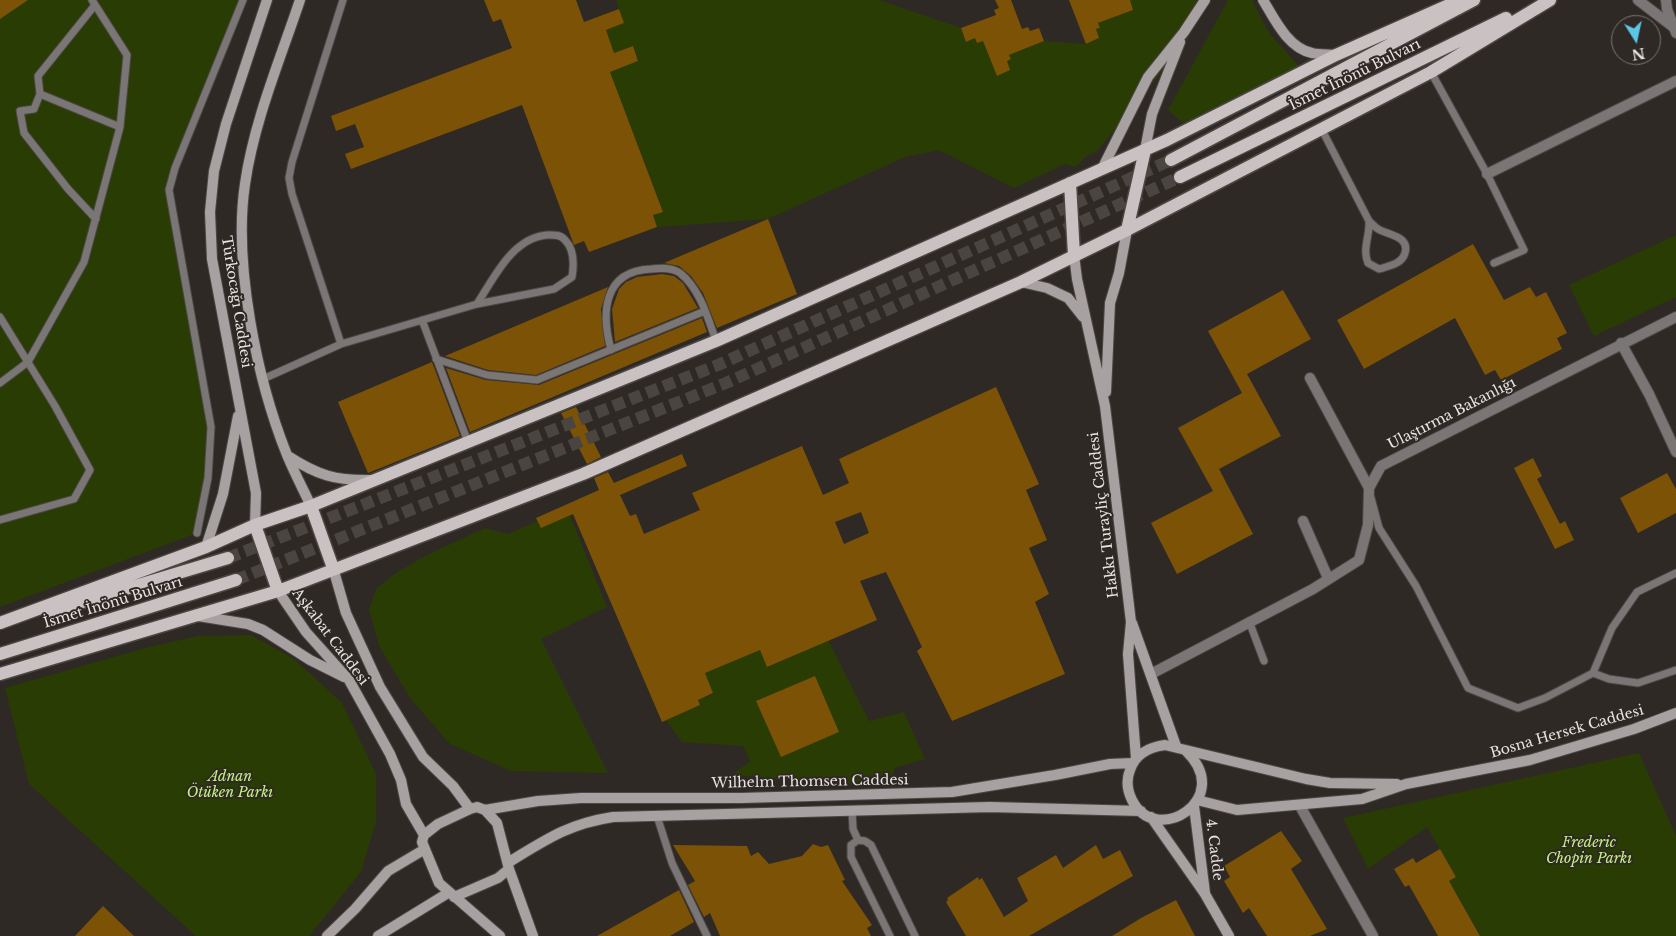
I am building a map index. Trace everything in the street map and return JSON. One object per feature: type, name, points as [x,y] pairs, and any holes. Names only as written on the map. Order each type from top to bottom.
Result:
[{"type":"main road","name":"Türkocağı Caddesi","points":[[255,525],[256,493],[212,259],[210,212],[214,171],[226,124],[267,0]]},
{"type":"main road","name":"Türkocağı Caddesi","points":[[300,0],[262,110],[245,186],[242,230],[244,271],[263,378],[287,455],[311,506]]},
{"type":"main road","points":[[1103,167],[1148,77],[1184,32],[1205,0]]},
{"type":"main road","points":[[1263,0],[1280,29],[1295,44],[1312,53],[1336,55]]},
{"type":"main road","points":[[0,625],[206,546],[255,525],[311,506],[716,341],[1103,167],[1145,150],[1336,55],[1460,0]]},
{"type":"main road","name":"İsmet İnönü Bulvarı","points":[[1172,160],[1474,0]]},
{"type":"main road","name":"İsmet İnönü Bulvarı","points":[[1180,177],[1543,0]]},
{"type":"main road","points":[[0,674],[278,591],[333,568],[401,545],[583,474],[1021,282],[1074,254],[1127,230],[1320,128],[1431,72],[1550,0]]},
{"type":"main road","points":[[1127,230],[1152,114],[1184,32]]},
{"type":"main road","points":[[1070,183],[1074,254]]},
{"type":"main road","name":"Hakkı Turayliç Caddesi","points":[[1105,406],[1110,304],[1119,272],[1127,230]]},
{"type":"main road","name":"Hakkı Turayliç Caddesi","points":[[1074,254],[1086,321],[1105,406],[1131,622],[1128,654],[1135,761]]},
{"type":"main road","points":[[1021,282],[1047,288],[1068,298],[1086,321]]},
{"type":"main road","points":[[206,546],[223,494],[239,410]]},
{"type":"main road","points":[[287,455],[311,471],[328,477],[346,481],[374,480]]},
{"type":"main road","points":[[311,506],[333,568]]},
{"type":"main road","points":[[255,525],[278,591]]},
{"type":"main road","name":"İsmet İnönü Bulvarı","points":[[0,625],[228,558]]},
{"type":"main road","name":"Aşkabat Caddesi","points":[[333,568],[346,612],[380,687],[423,756],[453,786],[470,809]]},
{"type":"main road","name":"İsmet İnönü Bulvarı","points":[[0,654],[236,580]]},
{"type":"main road","name":"Aşkabat Caddesi","points":[[278,591],[306,632],[349,680],[390,754],[401,780],[406,804],[424,836]]},
{"type":"main road","points":[[198,616],[248,624],[263,630],[310,660],[349,680]]},
{"type":"main road","name":"Hakkı Turayliç Caddesi","points":[[1131,622],[1176,746]]},
{"type":"main road","name":"Bosna Hersek Caddesi","points":[[1406,784],[1530,760],[1634,729],[1676,714]]},
{"type":"main road","points":[[1186,751],[1195,760],[1201,771],[1203,783],[1196,803],[1186,814],[1162,820],[1140,811],[1128,791],[1127,780],[1135,761],[1154,746],[1176,746],[1186,751],[1330,783],[1406,784]]},
{"type":"main road","name":"Wilhelm Thomsen Caddesi","points":[[484,810],[538,801],[580,798],[741,798],[952,792],[1135,761]]},
{"type":"main road","points":[[1196,803],[1237,810],[1300,806],[1362,799],[1406,784]]},
{"type":"main road","name":"4. Cadde","points":[[1196,803],[1205,894]]},
{"type":"main road","points":[[500,936],[439,883],[422,842],[424,836],[438,824],[477,807],[484,810],[497,823],[509,866],[533,936]]},
{"type":"main road","points":[[378,936],[451,895],[498,878],[509,866],[567,828],[589,821],[656,816],[990,807],[1140,811]]},
{"type":"main road","name":"4. Cadde","points":[[1151,817],[1205,894]]},
{"type":"main road","points":[[327,936],[388,871],[424,849]]},
{"type":"main road","points":[[1205,894],[1229,936]]},
{"type":"street","points":[[1638,0],[1674,30]]},
{"type":"street","points":[[1666,0],[1674,30]]},
{"type":"street","points":[[1487,174],[1676,82]]},
{"type":"street","name":"Ulaştırma Bakanlığı","points":[[1151,674],[1313,589],[1359,560],[1368,525],[1369,488],[1381,466],[1676,316]]},
{"type":"street","points":[[1622,344],[1649,394],[1676,452]]},
{"type":"street","points":[[1310,378],[1369,488]]},
{"type":"street","points":[[1303,521],[1328,578]]},
{"type":"street","points":[[1300,806],[1373,936]]},
{"type":"lane","points":[[197,533],[208,478],[211,427],[169,190],[175,168],[243,0]]},
{"type":"lane","points":[[341,344],[292,194],[289,178],[292,162],[343,0]]},
{"type":"lane","points":[[0,383],[28,362],[84,262],[96,219],[120,127],[127,55],[94,3],[38,76],[40,94],[34,109],[20,111],[24,133],[68,189],[96,219]]},
{"type":"lane","points":[[1431,72],[1487,174],[1524,250],[1494,263]]},
{"type":"lane","points":[[40,94],[120,127]]},
{"type":"lane","points":[[1320,128],[1369,221],[1378,229],[1399,237],[1404,242],[1406,250],[1404,258],[1393,265],[1379,269],[1368,263],[1365,256],[1370,233],[1369,221]]},
{"type":"lane","points":[[263,378],[341,344],[477,304],[554,289],[564,285],[572,277],[574,266],[572,253],[565,240],[556,234],[526,241],[508,258],[477,304]]},
{"type":"lane","points":[[611,350],[605,328],[608,299],[621,278],[640,270],[665,268],[679,272],[692,285],[705,311],[716,341]]},
{"type":"lane","points":[[436,359],[487,375],[537,380],[705,311]]},
{"type":"lane","points":[[0,317],[55,406],[90,470],[74,499],[0,520]]},
{"type":"lane","points":[[422,320],[468,442]]},
{"type":"lane","points":[[1369,488],[1380,528],[1416,586],[1468,688],[1518,708],[1545,698],[1593,673],[1612,628],[1637,592],[1676,573]]},
{"type":"lane","points":[[1249,621],[1264,661]]},
{"type":"lane","points":[[1593,673],[1609,679],[1638,683],[1676,670]]},
{"type":"lane","points":[[852,811],[853,829],[858,840]]},
{"type":"lane","points":[[656,816],[672,862],[707,936]]},
{"type":"lane","points":[[890,936],[851,857],[851,845],[858,840],[865,841],[871,845],[916,936]]},
{"type":"green space","points":[[0,0],[243,0],[169,190],[211,427],[208,478],[197,533],[0,607]]},
{"type":"green space","points":[[616,0],[879,0],[961,28],[966,42],[975,38],[983,41],[997,75],[1007,61],[1011,59],[1009,55],[1044,41],[1086,44],[1099,39],[1096,29],[1100,28],[1098,23],[1133,10],[1130,0],[1207,0],[1186,42],[1097,151],[1085,157],[1076,167],[1065,164],[1014,188],[939,150],[905,157],[768,219],[657,227],[653,215],[663,211],[610,72],[638,61],[633,46],[614,53],[606,30],[624,23]]},
{"type":"green space","points":[[1228,0],[1252,0],[1269,33],[1299,66],[1183,123],[1168,110]]},
{"type":"green space","points":[[1676,235],[1676,297],[1594,336],[1569,285]]},
{"type":"green space","points":[[567,508],[607,607],[541,639],[608,773],[511,771],[450,744],[410,698],[379,646],[369,610],[376,589],[396,573],[425,556],[485,528],[508,534]]},
{"type":"green space","points":[[820,624],[869,721],[904,712],[925,759],[894,768],[893,787],[732,775],[750,761],[743,746],[682,742],[666,720],[700,705],[698,700],[713,694],[700,663],[721,666],[742,657],[752,633],[768,667],[818,645],[811,628]]},
{"type":"green space","name":"Adnan Ötüken Parkı","points":[[251,635],[294,659],[342,703],[376,774],[376,821],[361,872],[309,936],[196,936],[29,784],[5,688],[149,647],[198,636]]},
{"type":"green space","name":"Frederic Chopin Parkı","points":[[1639,753],[1676,836],[1676,936],[1475,936],[1479,933],[1449,881],[1456,877],[1427,827],[1368,869],[1343,818]]},
{"type":"building","points":[[0,0],[28,0],[0,19]]},
{"type":"building","points":[[484,0],[576,0],[584,22],[619,9],[624,23],[606,30],[614,53],[633,46],[638,61],[610,72],[663,212],[653,215],[657,227],[589,252],[584,241],[574,245],[522,105],[351,169],[345,154],[364,147],[355,124],[336,131],[331,116],[512,48],[501,19],[493,22]]},
{"type":"building","points":[[995,0],[1011,0],[1022,29],[1028,27],[1030,31],[1039,28],[1044,41],[1009,55],[1011,59],[1007,61],[1010,70],[997,76],[983,41],[977,43],[975,38],[966,42],[961,28],[996,15],[994,10],[999,8]]},
{"type":"building","points":[[1069,0],[1130,0],[1133,10],[1098,23],[1100,28],[1096,29],[1099,38],[1086,44]]},
{"type":"building","points":[[768,219],[797,294],[717,328],[703,293],[691,276],[679,266],[664,263]]},
{"type":"building","points":[[1473,244],[1504,300],[1530,287],[1536,297],[1546,292],[1567,333],[1557,338],[1562,349],[1501,380],[1495,370],[1485,375],[1455,318],[1364,369],[1337,320]]},
{"type":"building","points":[[662,274],[674,276],[683,283],[698,308],[615,342],[612,309],[619,289],[626,282],[637,277]]},
{"type":"building","points":[[608,287],[601,309],[605,346],[536,375],[488,370],[445,356]]},
{"type":"building","points":[[1283,290],[1311,339],[1247,374],[1281,436],[1219,469],[1253,534],[1177,574],[1151,523],[1213,491],[1178,428],[1242,393],[1208,331]]},
{"type":"building","points":[[702,318],[707,332],[470,432],[446,368],[486,380],[539,385]]},
{"type":"building","points":[[432,362],[460,436],[368,473],[338,402]]},
{"type":"building","points":[[996,387],[1039,484],[1026,490],[1047,540],[1029,548],[1049,594],[1035,602],[1065,674],[952,721],[917,651],[922,647],[886,572],[860,581],[877,620],[767,667],[760,650],[705,673],[713,693],[698,700],[700,705],[662,722],[573,514],[541,528],[536,518],[599,490],[594,478],[608,472],[614,483],[682,454],[687,466],[620,495],[630,516],[636,514],[644,534],[700,510],[692,493],[802,446],[823,495],[849,483],[839,459]],"holes":[[[861,512],[869,533],[844,544],[835,522]]]},
{"type":"building","points":[[576,407],[601,457],[587,464],[561,413]]},
{"type":"building","points":[[1533,458],[1542,476],[1537,479],[1560,524],[1565,521],[1574,540],[1555,549],[1514,468]]},
{"type":"building","points":[[1667,473],[1676,489],[1676,513],[1638,533],[1620,498]]},
{"type":"building","points":[[815,676],[839,732],[781,757],[756,701]]},
{"type":"building","points":[[1281,831],[1302,861],[1291,869],[1327,929],[1310,936],[1267,936],[1249,908],[1243,913],[1224,881],[1230,877],[1224,866]]},
{"type":"building","points":[[813,844],[821,847],[828,845],[845,880],[842,881],[872,925],[867,928],[871,936],[720,936],[710,913],[704,917],[688,885],[695,881],[673,845],[747,846],[751,856],[758,852],[769,864],[802,856]]},
{"type":"building","points":[[1096,845],[1103,859],[1120,850],[1133,876],[1029,936],[966,936],[946,902],[947,898],[978,877],[979,880],[982,878],[1004,917],[1028,901],[1017,878],[1056,855],[1063,868]]},
{"type":"building","points":[[1440,849],[1456,877],[1449,881],[1480,936],[1438,936],[1409,885],[1405,887],[1394,869],[1413,858],[1416,863]]},
{"type":"building","points":[[679,890],[694,922],[670,936],[597,936]]},
{"type":"building","points":[[1176,900],[1195,936],[1112,936],[1141,918]]},
{"type":"building","points":[[103,906],[134,936],[75,936]]},
{"type":"tunnel","points":[[228,558],[718,365],[1171,160]]},
{"type":"tunnel","points":[[236,580],[726,383],[1180,177]]}]
